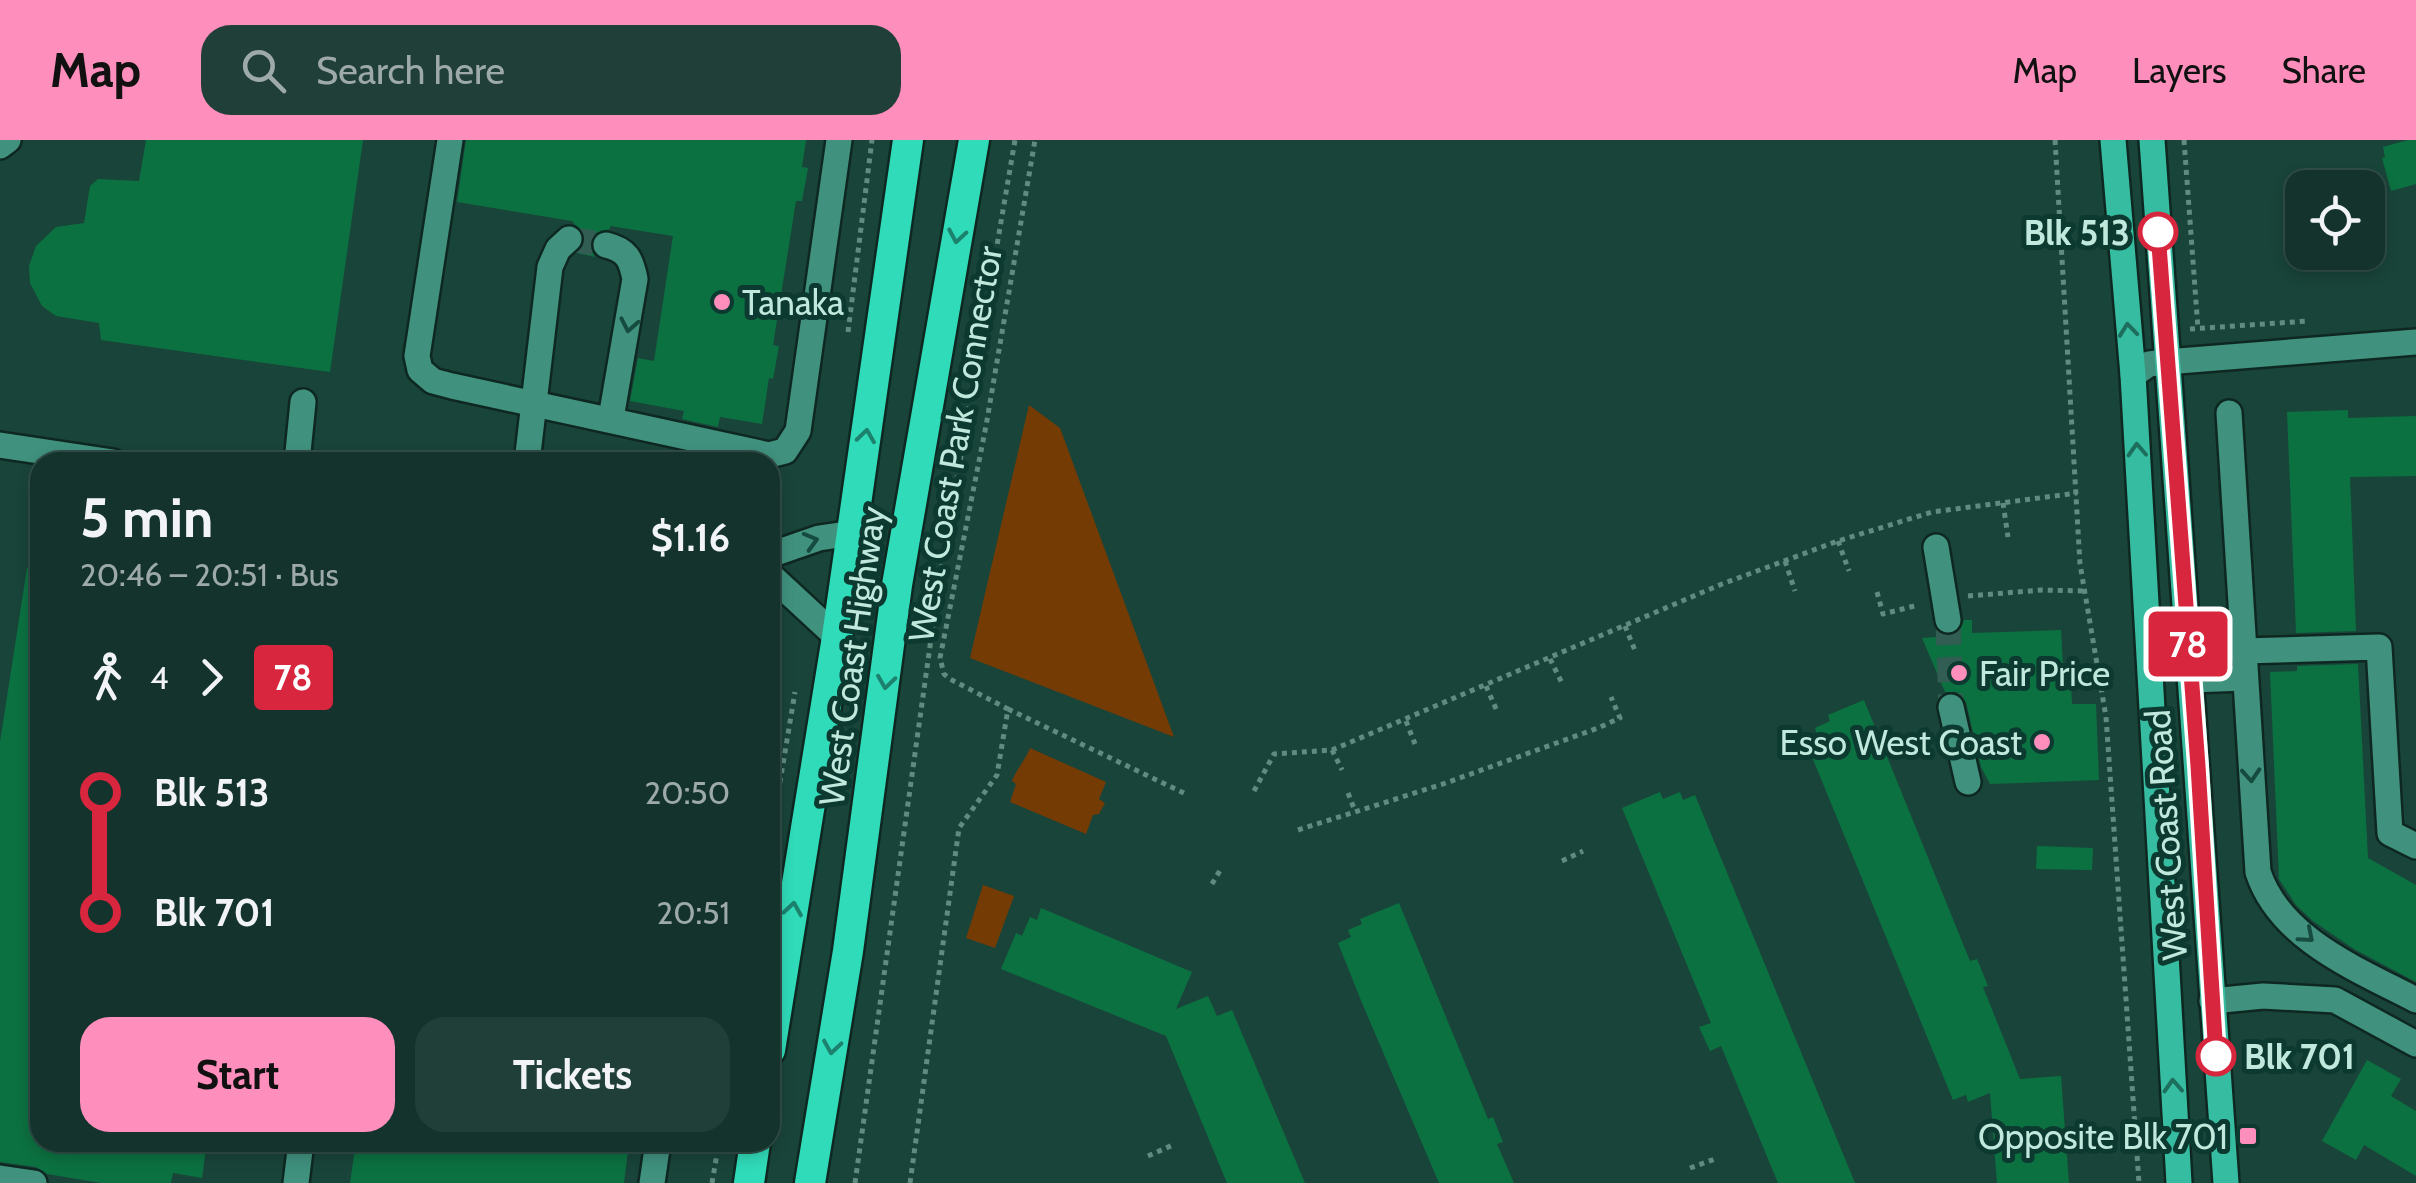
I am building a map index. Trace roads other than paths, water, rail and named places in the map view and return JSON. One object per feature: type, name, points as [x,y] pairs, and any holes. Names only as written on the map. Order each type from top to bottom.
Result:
[{"type":"highway","name":"West Coast Highway","points":[[780,988],[853,533],[908,140]]},
{"type":"highway","name":"West Coast Highway","points":[[810,1183],[856,894],[898,586],[974,140]]},
{"type":"highway","points":[[749,1183],[754,1152]]},
{"type":"main road","name":"West Coast Road","points":[[2112,140],[2133,375],[2179,1183]]},
{"type":"main road","name":"West Coast Road","points":[[2152,140],[2226,1183]]},
{"type":"main road","points":[[2116,170],[2154,167]]},
{"type":"main road","points":[[2157,795],[2180,798],[2199,789]]},
{"type":"street","points":[[0,146],[8,140]]},
{"type":"street","points":[[450,140],[417,356],[420,370],[434,380],[533,405],[611,418],[746,452]]},
{"type":"street","points":[[780,452],[798,431],[838,140]]},
{"type":"street","points":[[528,452],[550,267],[558,249],[569,238]]},
{"type":"street","points":[[606,246],[626,254],[632,261],[635,278],[611,418]]},
{"type":"street","points":[[2133,375],[2149,364],[2166,362],[2416,342]]},
{"type":"street","points":[[298,452],[302,402]]},
{"type":"street","points":[[2229,413],[2258,872],[2266,896],[2311,943],[2416,1000]]},
{"type":"street","points":[[0,446],[42,452]]},
{"type":"street","points":[[780,551],[819,538],[853,533]]},
{"type":"street","points":[[1936,547],[1948,620]]},
{"type":"street","points":[[780,584],[837,637]]},
{"type":"street","points":[[2242,650],[2379,647],[2390,833],[2416,846]]},
{"type":"street","points":[[2190,680],[2244,678]]},
{"type":"street","points":[[1951,707],[1968,782]]},
{"type":"street","points":[[2335,1000],[2355,966]]},
{"type":"street","points":[[2212,1001],[2264,996],[2335,1000],[2416,1044]]},
{"type":"street","points":[[296,1183],[300,1152]]},
{"type":"street","points":[[652,1183],[657,1152]]},
{"type":"street","points":[[0,1178],[34,1183]]},
{"type":"tunnel","points":[[569,239],[606,245]]},
{"type":"tunnel","points":[[1948,620],[1951,707]]},
{"type":"place","name":"Blk 513","points":[[2158,232]]},
{"type":"place","name":"Tanaka","points":[[722,302]]},
{"type":"place","name":"Fair Price","points":[[1959,673]]},
{"type":"place","name":"Esso West Coast","points":[[2042,742]]},
{"type":"place","name":"Blk 701","points":[[2216,1056]]},
{"type":"place","name":"Opposite Blk 701","points":[[2248,1136]]}]
